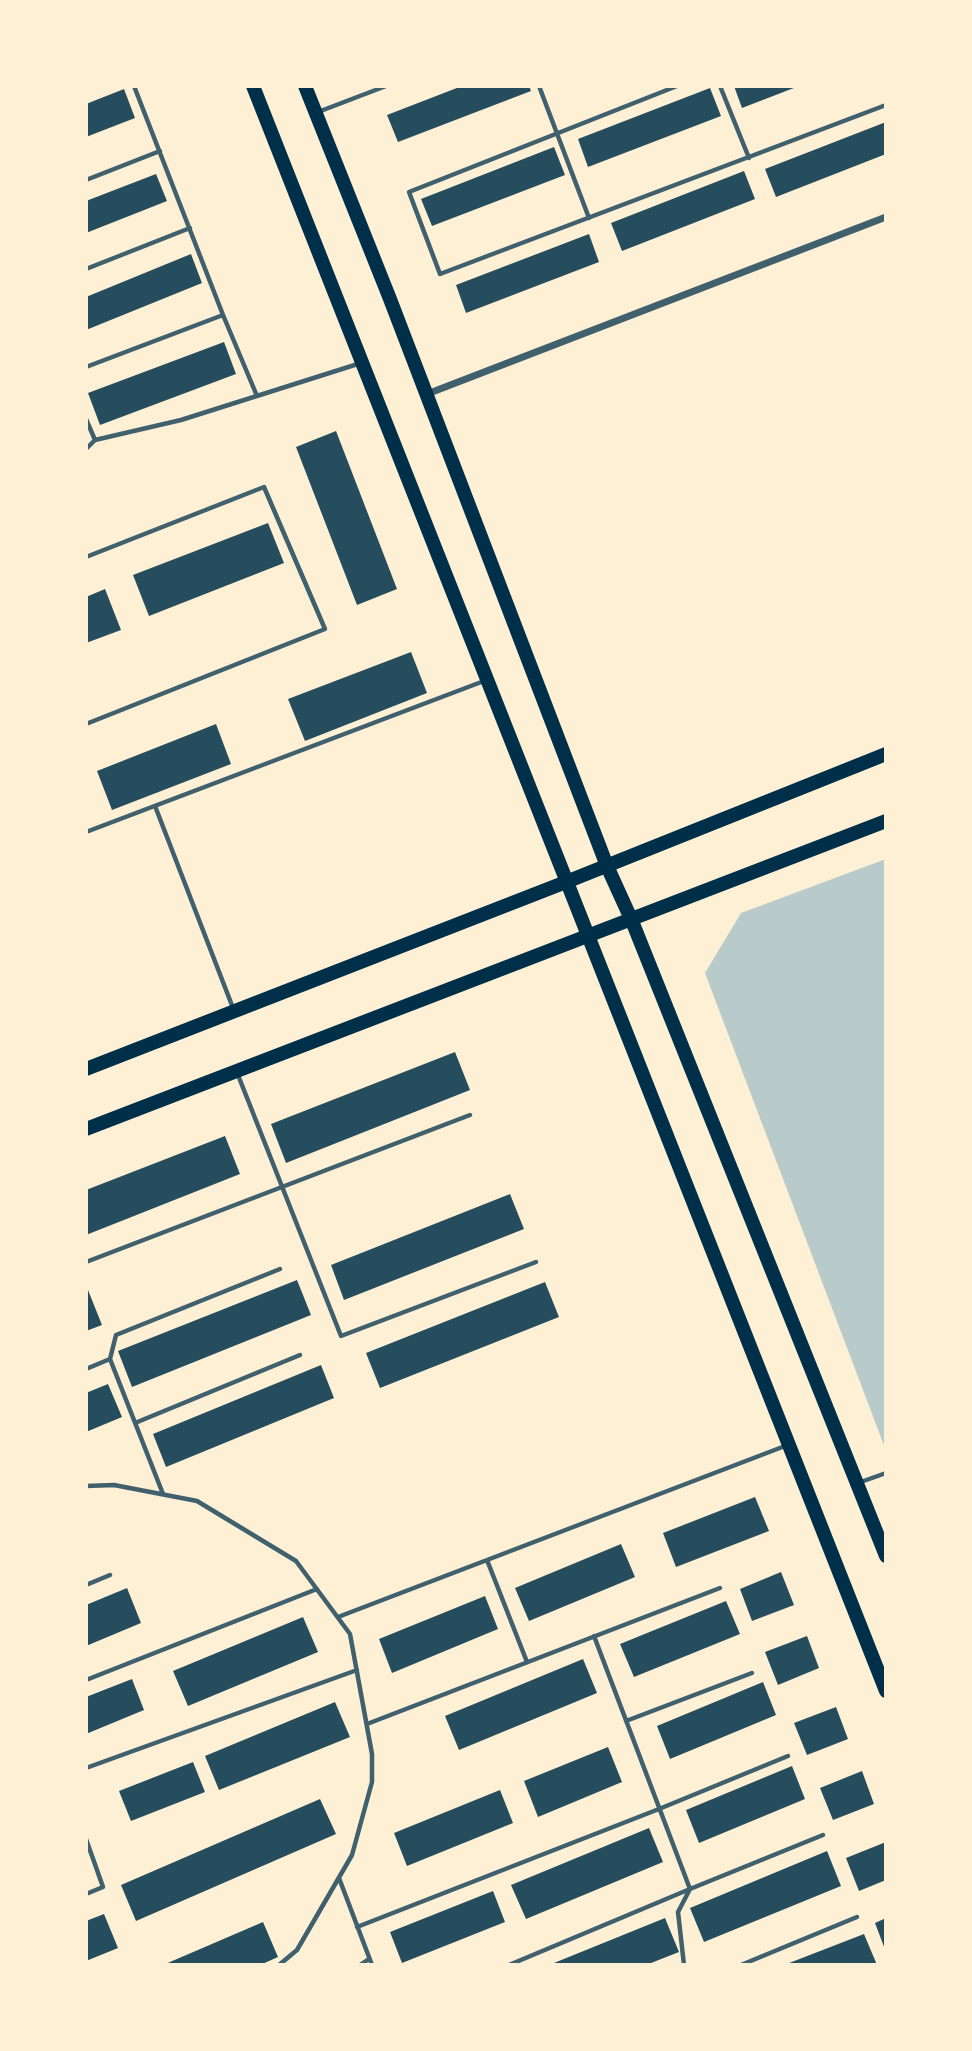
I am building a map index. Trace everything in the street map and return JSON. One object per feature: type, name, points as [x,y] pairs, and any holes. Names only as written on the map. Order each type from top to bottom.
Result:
[{"type":"main road","points":[[253,86],[886,1691]]},
{"type":"main road","points":[[305,86],[607,866],[632,921],[886,1556]]},
{"type":"main road","points":[[86,1069],[566,883],[886,754]]},
{"type":"main road","points":[[86,1129],[588,938],[886,821]]},
{"type":"street","points":[[426,394],[886,217]]},
{"type":"lane","points":[[134,86],[257,396]]},
{"type":"lane","points":[[316,113],[386,86]]},
{"type":"lane","points":[[539,86],[589,218]]},
{"type":"lane","points":[[677,86],[409,192],[440,274],[886,105]]},
{"type":"lane","points":[[720,86],[748,158]]},
{"type":"lane","points":[[86,180],[159,152]]},
{"type":"lane","points":[[86,269],[190,228]]},
{"type":"lane","points":[[86,367],[223,315]]},
{"type":"lane","points":[[86,449],[94,440],[181,421],[362,363]]},
{"type":"lane","points":[[86,419],[94,440]]},
{"type":"lane","points":[[86,557],[264,487],[325,629],[86,724]]},
{"type":"lane","points":[[86,832],[486,680]]},
{"type":"lane","points":[[155,806],[234,1012]]},
{"type":"lane","points":[[237,1071],[341,1336],[536,1262]]},
{"type":"lane","points":[[86,1262],[470,1115]]},
{"type":"lane","points":[[164,1495],[110,1359],[116,1335],[280,1269]]},
{"type":"lane","points":[[135,1423],[300,1355]]},
{"type":"lane","points":[[86,1369],[110,1359]]},
{"type":"lane","points":[[338,1617],[789,1445]]},
{"type":"lane","points":[[858,1484],[886,1472]]},
{"type":"lane","points":[[86,1486],[114,1485],[197,1501],[296,1561],[350,1634],[372,1754],[372,1782],[352,1855],[297,1950],[279,1965]]},
{"type":"lane","points":[[487,1560],[527,1662]]},
{"type":"lane","points":[[86,1586],[110,1575]]},
{"type":"lane","points":[[367,1724],[720,1588]]},
{"type":"lane","points":[[86,1680],[317,1589]]},
{"type":"lane","points":[[594,1636],[690,1889],[678,1912],[684,1965]]},
{"type":"lane","points":[[86,1768],[357,1670]]},
{"type":"lane","points":[[626,1721],[752,1672]]},
{"type":"lane","points":[[357,1927],[788,1756]]},
{"type":"lane","points":[[509,1965],[823,1835]]},
{"type":"lane","points":[[86,1839],[103,1887],[86,1894]]},
{"type":"lane","points":[[339,1878],[371,1962],[360,1965]]},
{"type":"lane","points":[[741,1965],[857,1917]]},
{"type":"shaded area","points":[[886,859],[885,1448],[705,973],[741,913]]},
{"type":"building","points":[[462,86],[529,86],[531,91],[398,142],[387,115]]},
{"type":"building","points":[[734,86],[799,86],[742,108]]},
{"type":"building","points":[[710,88],[721,116],[588,167],[578,139]]},
{"type":"building","points":[[124,89],[135,118],[86,137],[86,104]]},
{"type":"building","points":[[886,122],[886,154],[776,197],[765,169]]},
{"type":"building","points":[[554,147],[565,175],[432,226],[421,199]]},
{"type":"building","points":[[744,171],[755,199],[622,251],[611,223]]},
{"type":"building","points":[[156,174],[167,201],[86,233],[86,201]]},
{"type":"building","points":[[589,234],[599,262],[466,313],[456,285]]},
{"type":"building","points":[[191,254],[202,283],[86,330],[86,297]]},
{"type":"building","points":[[224,342],[236,374],[100,425],[88,393]]},
{"type":"building","points":[[336,431],[397,589],[357,605],[296,447]]},
{"type":"building","points":[[268,523],[284,563],[149,616],[133,575]]},
{"type":"building","points":[[105,589],[121,630],[86,643],[86,597]]},
{"type":"building","points":[[411,652],[427,693],[305,741],[288,699]]},
{"type":"building","points":[[216,724],[231,764],[112,810],[97,771]]},
{"type":"building","points":[[455,1052],[470,1090],[286,1163],[271,1124]]},
{"type":"building","points":[[225,1136],[240,1174],[86,1235],[86,1190]]},
{"type":"building","points":[[510,1194],[524,1229],[344,1300],[331,1265]]},
{"type":"building","points":[[297,1280],[311,1315],[132,1387],[118,1351]]},
{"type":"building","points":[[545,1282],[559,1317],[380,1388],[366,1353]]},
{"type":"building","points":[[88,1290],[102,1325],[86,1331],[86,1291]]},
{"type":"building","points":[[321,1365],[334,1398],[166,1467],[153,1434]]},
{"type":"building","points":[[108,1384],[122,1417],[86,1432],[86,1393]]},
{"type":"building","points":[[755,1497],[769,1531],[676,1567],[663,1533]]},
{"type":"building","points":[[621,1544],[635,1577],[529,1621],[515,1588]]},
{"type":"building","points":[[781,1572],[794,1605],[752,1621],[740,1589]]},
{"type":"building","points":[[127,1588],[141,1623],[86,1646],[86,1605]]},
{"type":"building","points":[[485,1596],[498,1629],[392,1673],[379,1639]]},
{"type":"building","points":[[726,1601],[740,1634],[634,1677],[620,1644]]},
{"type":"building","points":[[303,1617],[318,1652],[188,1706],[173,1671]]},
{"type":"building","points":[[807,1636],[819,1668],[778,1685],[765,1652]]},
{"type":"building","points":[[583,1659],[597,1693],[459,1750],[445,1716]]},
{"type":"building","points":[[132,1679],[144,1710],[86,1734],[86,1697]]},
{"type":"building","points":[[763,1682],[776,1715],[670,1759],[657,1726]]},
{"type":"building","points":[[335,1702],[350,1737],[219,1790],[205,1756]]},
{"type":"building","points":[[836,1707],[848,1739],[807,1755],[794,1723]]},
{"type":"building","points":[[608,1747],[622,1782],[538,1817],[524,1781]]},
{"type":"building","points":[[193,1762],[205,1792],[131,1821],[119,1791]]},
{"type":"building","points":[[792,1766],[805,1799],[699,1843],[686,1810]]},
{"type":"building","points":[[862,1771],[874,1804],[833,1820],[820,1788]]},
{"type":"building","points":[[500,1790],[513,1823],[407,1866],[394,1833]]},
{"type":"building","points":[[320,1799],[336,1834],[136,1921],[121,1885]]},
{"type":"building","points":[[649,1828],[663,1862],[526,1919],[511,1885]]},
{"type":"building","points":[[886,1842],[886,1880],[859,1891],[846,1858]]},
{"type":"building","points":[[827,1851],[841,1886],[704,1942],[690,1908]]},
{"type":"building","points":[[493,1891],[505,1922],[402,1963],[390,1932]]},
{"type":"building","points":[[104,1914],[118,1948],[86,1961],[86,1921]]},
{"type":"building","points":[[665,1918],[679,1952],[646,1965],[549,1965]]},
{"type":"building","points":[[886,1918],[886,1952],[875,1923]]},
{"type":"building","points":[[263,1922],[278,1957],[260,1965],[163,1965]]},
{"type":"building","points":[[864,1934],[877,1965],[784,1965]]}]
